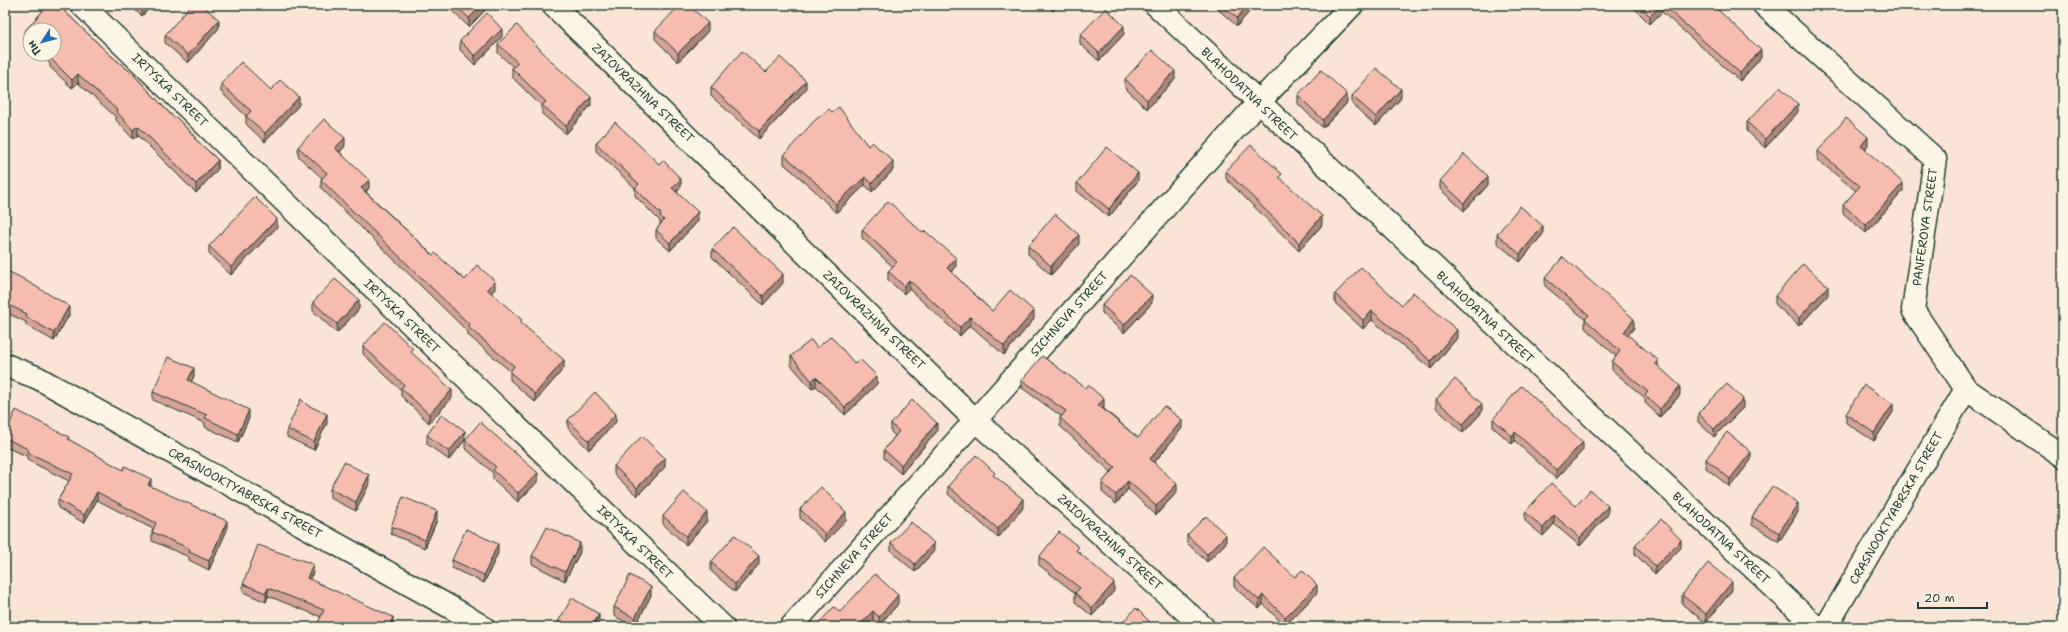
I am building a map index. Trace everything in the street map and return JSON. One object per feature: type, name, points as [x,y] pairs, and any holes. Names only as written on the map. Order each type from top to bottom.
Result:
[{"type":"street","name":"IRTYSKA STREET","points":[[82,5],[723,627]]},
{"type":"street","name":"ZAIOVRAZHNA STREET","points":[[553,5],[976,420],[1202,627]]},
{"type":"street","name":"BLAHODATNA STREET","points":[[1156,5],[1258,103],[1816,627]]},
{"type":"street","name":"SICHNEVA STREET","points":[[790,627],[1258,103],[1352,5]]},
{"type":"street","name":"PANFEROVA STREET","points":[[1764,5],[1935,159],[1913,310],[1966,389]]},
{"type":"street","name":"CRASNOOKTYABRSKA STREET","points":[[5,365],[38,378],[483,627]]},
{"type":"street","points":[[1966,389],[2063,456]]},
{"type":"street","name":"CRASNOOKTYABRSKA STREET","points":[[1826,627],[1966,389]]},
{"type":"building","points":[[48,5],[58,5],[109,54],[133,74],[174,118],[176,117],[195,137],[194,138],[218,160],[196,184],[138,126],[133,130],[116,111],[117,110],[78,74],[72,80],[54,62],[62,62],[62,22],[33,22]]},
{"type":"building","points":[[191,5],[202,5],[219,20],[188,55],[165,35]]},
{"type":"building","points":[[455,5],[482,5],[469,18]]},
{"type":"building","points":[[680,5],[689,5],[708,23],[678,53],[655,31]]},
{"type":"building","points":[[1222,5],[1248,5],[1237,18]]},
{"type":"building","points":[[1639,5],[1661,5],[1650,16]]},
{"type":"building","points":[[1663,5],[1718,5],[1719,6],[1717,9],[1761,50],[1740,73]]},
{"type":"building","points":[[1106,8],[1124,26],[1099,53],[1080,35]]},
{"type":"building","points":[[487,13],[502,29],[475,56],[460,41]]},
{"type":"building","points":[[517,25],[554,64],[591,97],[566,126],[542,105],[546,102],[512,68],[518,63],[498,44]]},
{"type":"building","points":[[1152,50],[1175,71],[1147,100],[1125,79]]},
{"type":"building","points":[[742,51],[766,72],[780,57],[806,81],[759,131],[711,87]]},
{"type":"building","points":[[241,62],[271,90],[280,80],[299,97],[265,133],[246,116],[251,111],[221,84]]},
{"type":"building","points":[[1376,68],[1401,89],[1376,117],[1352,96]]},
{"type":"building","points":[[1321,70],[1347,94],[1323,120],[1298,95]]},
{"type":"building","points":[[1780,87],[1798,104],[1765,139],[1747,122]]},
{"type":"building","points":[[839,107],[868,146],[872,142],[893,161],[872,183],[865,177],[836,204],[813,180],[784,155],[814,121],[829,109],[832,112]]},
{"type":"building","points":[[1846,118],[1868,137],[1861,146],[1903,183],[1866,225],[1843,205],[1860,186],[1818,151]]},
{"type":"building","points":[[324,119],[345,138],[335,148],[369,180],[361,188],[433,255],[435,253],[465,280],[477,265],[495,281],[487,289],[522,320],[520,322],[564,360],[535,394],[510,372],[514,366],[468,327],[470,325],[321,180],[327,173],[298,147]]},
{"type":"building","points":[[615,122],[659,164],[663,160],[681,179],[672,188],[698,212],[670,243],[656,230],[664,220],[660,216],[661,214],[635,188],[639,184],[596,143]]},
{"type":"building","points":[[1251,145],[1282,174],[1279,177],[1322,216],[1299,243],[1226,171]]},
{"type":"building","points":[[1107,147],[1138,173],[1109,209],[1077,183]]},
{"type":"building","points":[[1464,154],[1488,176],[1464,203],[1440,181]]},
{"type":"building","points":[[255,197],[277,219],[231,267],[209,246]]},
{"type":"building","points":[[888,201],[923,233],[925,231],[956,258],[947,268],[992,311],[1010,290],[1034,311],[1004,346],[970,317],[960,327],[909,280],[904,286],[888,271],[897,262],[862,230]]},
{"type":"building","points":[[1520,206],[1543,226],[1520,254],[1497,234]]},
{"type":"building","points":[[1055,214],[1079,235],[1051,266],[1028,246]]},
{"type":"building","points":[[733,227],[783,274],[763,296],[712,249]]},
{"type":"building","points":[[1563,257],[1634,319],[1624,332],[1658,360],[1655,363],[1680,386],[1660,409],[1645,395],[1648,392],[1612,362],[1620,351],[1585,319],[1589,315],[1545,278]]},
{"type":"building","points":[[1803,264],[1828,286],[1799,318],[1775,296]]},
{"type":"building","points":[[1361,267],[1402,305],[1413,292],[1457,330],[1431,361],[1372,311],[1363,320],[1335,294]]},
{"type":"building","points":[[5,270],[69,306],[54,333],[26,317],[27,314],[5,303]]},
{"type":"building","points":[[1130,275],[1152,295],[1124,325],[1102,305]]},
{"type":"building","points":[[335,279],[359,300],[337,324],[313,302]]},
{"type":"building","points":[[385,322],[413,349],[411,352],[452,390],[429,414],[401,388],[404,385],[363,346]]},
{"type":"building","points":[[831,336],[855,364],[860,359],[877,376],[845,407],[816,377],[812,381],[791,356],[811,340],[817,348]]},
{"type":"building","points":[[1042,356],[1086,388],[1088,385],[1104,399],[1098,405],[1138,438],[1164,406],[1182,420],[1150,459],[1177,484],[1156,506],[1128,481],[1116,495],[1102,483],[1115,467],[1060,418],[1066,411],[1022,380]]},
{"type":"building","points":[[168,357],[194,368],[188,380],[249,410],[238,434],[205,418],[207,415],[153,392]]},
{"type":"building","points":[[1455,379],[1482,404],[1463,424],[1436,400]]},
{"type":"building","points":[[1727,384],[1743,399],[1714,429],[1698,413]]},
{"type":"building","points":[[1864,385],[1893,404],[1874,433],[1846,414]]},
{"type":"building","points":[[1521,386],[1583,442],[1556,470],[1515,432],[1512,436],[1493,419]]},
{"type":"building","points":[[595,392],[616,414],[589,441],[568,420]]},
{"type":"building","points":[[301,399],[307,405],[327,414],[314,442],[287,429]]},
{"type":"building","points":[[912,400],[937,423],[901,465],[884,450],[899,431],[891,424]]},
{"type":"building","points":[[16,410],[69,437],[68,439],[123,470],[125,466],[151,479],[148,485],[227,521],[209,561],[189,552],[190,549],[152,532],[156,523],[97,492],[84,515],[58,500],[73,474],[27,452],[28,449],[5,438],[5,434]]},
{"type":"building","points":[[442,414],[465,431],[449,452],[427,435]]},
{"type":"building","points":[[480,422],[538,473],[518,493],[493,470],[496,467],[465,440]]},
{"type":"building","points":[[1727,432],[1751,452],[1730,479],[1706,459]]},
{"type":"building","points":[[642,436],[665,458],[637,488],[614,466]]},
{"type":"building","points":[[976,455],[995,473],[993,475],[1023,499],[998,529],[948,486]]},
{"type":"building","points":[[344,462],[369,475],[356,502],[330,489]]},
{"type":"building","points":[[1551,483],[1576,506],[1590,490],[1608,506],[1580,538],[1554,515],[1543,528],[1525,512]]},
{"type":"building","points":[[1772,486],[1798,503],[1779,533],[1752,517]]},
{"type":"building","points":[[821,487],[846,512],[825,534],[800,509]]},
{"type":"building","points":[[684,492],[707,512],[686,536],[663,516]]},
{"type":"building","points":[[403,497],[437,511],[425,540],[391,526]]},
{"type":"building","points":[[1206,516],[1226,535],[1207,554],[1187,535]]},
{"type":"building","points":[[1661,519],[1681,540],[1655,566],[1635,545]]},
{"type":"building","points":[[911,522],[934,543],[915,564],[891,543]]},
{"type":"building","points":[[547,527],[580,543],[565,572],[532,556]]},
{"type":"building","points":[[466,529],[498,544],[484,575],[452,560]]},
{"type":"building","points":[[1059,532],[1079,547],[1076,550],[1114,583],[1092,608],[1075,593],[1080,588],[1039,557]]},
{"type":"building","points":[[735,535],[759,556],[735,584],[711,562]]},
{"type":"building","points":[[258,545],[313,564],[307,578],[393,617],[389,627],[321,627],[317,625],[324,610],[268,588],[266,593],[243,584]]},
{"type":"building","points":[[1263,547],[1295,577],[1302,570],[1317,585],[1285,617],[1263,595],[1259,600],[1234,578]]},
{"type":"building","points":[[1708,563],[1732,582],[1706,614],[1682,595]]},
{"type":"building","points":[[875,574],[898,595],[879,617],[873,611],[858,627],[815,627],[834,607],[840,612]]},
{"type":"building","points":[[630,575],[651,587],[635,618],[614,607]]},
{"type":"building","points":[[572,598],[599,614],[592,627],[567,627],[558,622]]},
{"type":"building","points":[[1136,608],[1155,627],[1118,627]]}]
